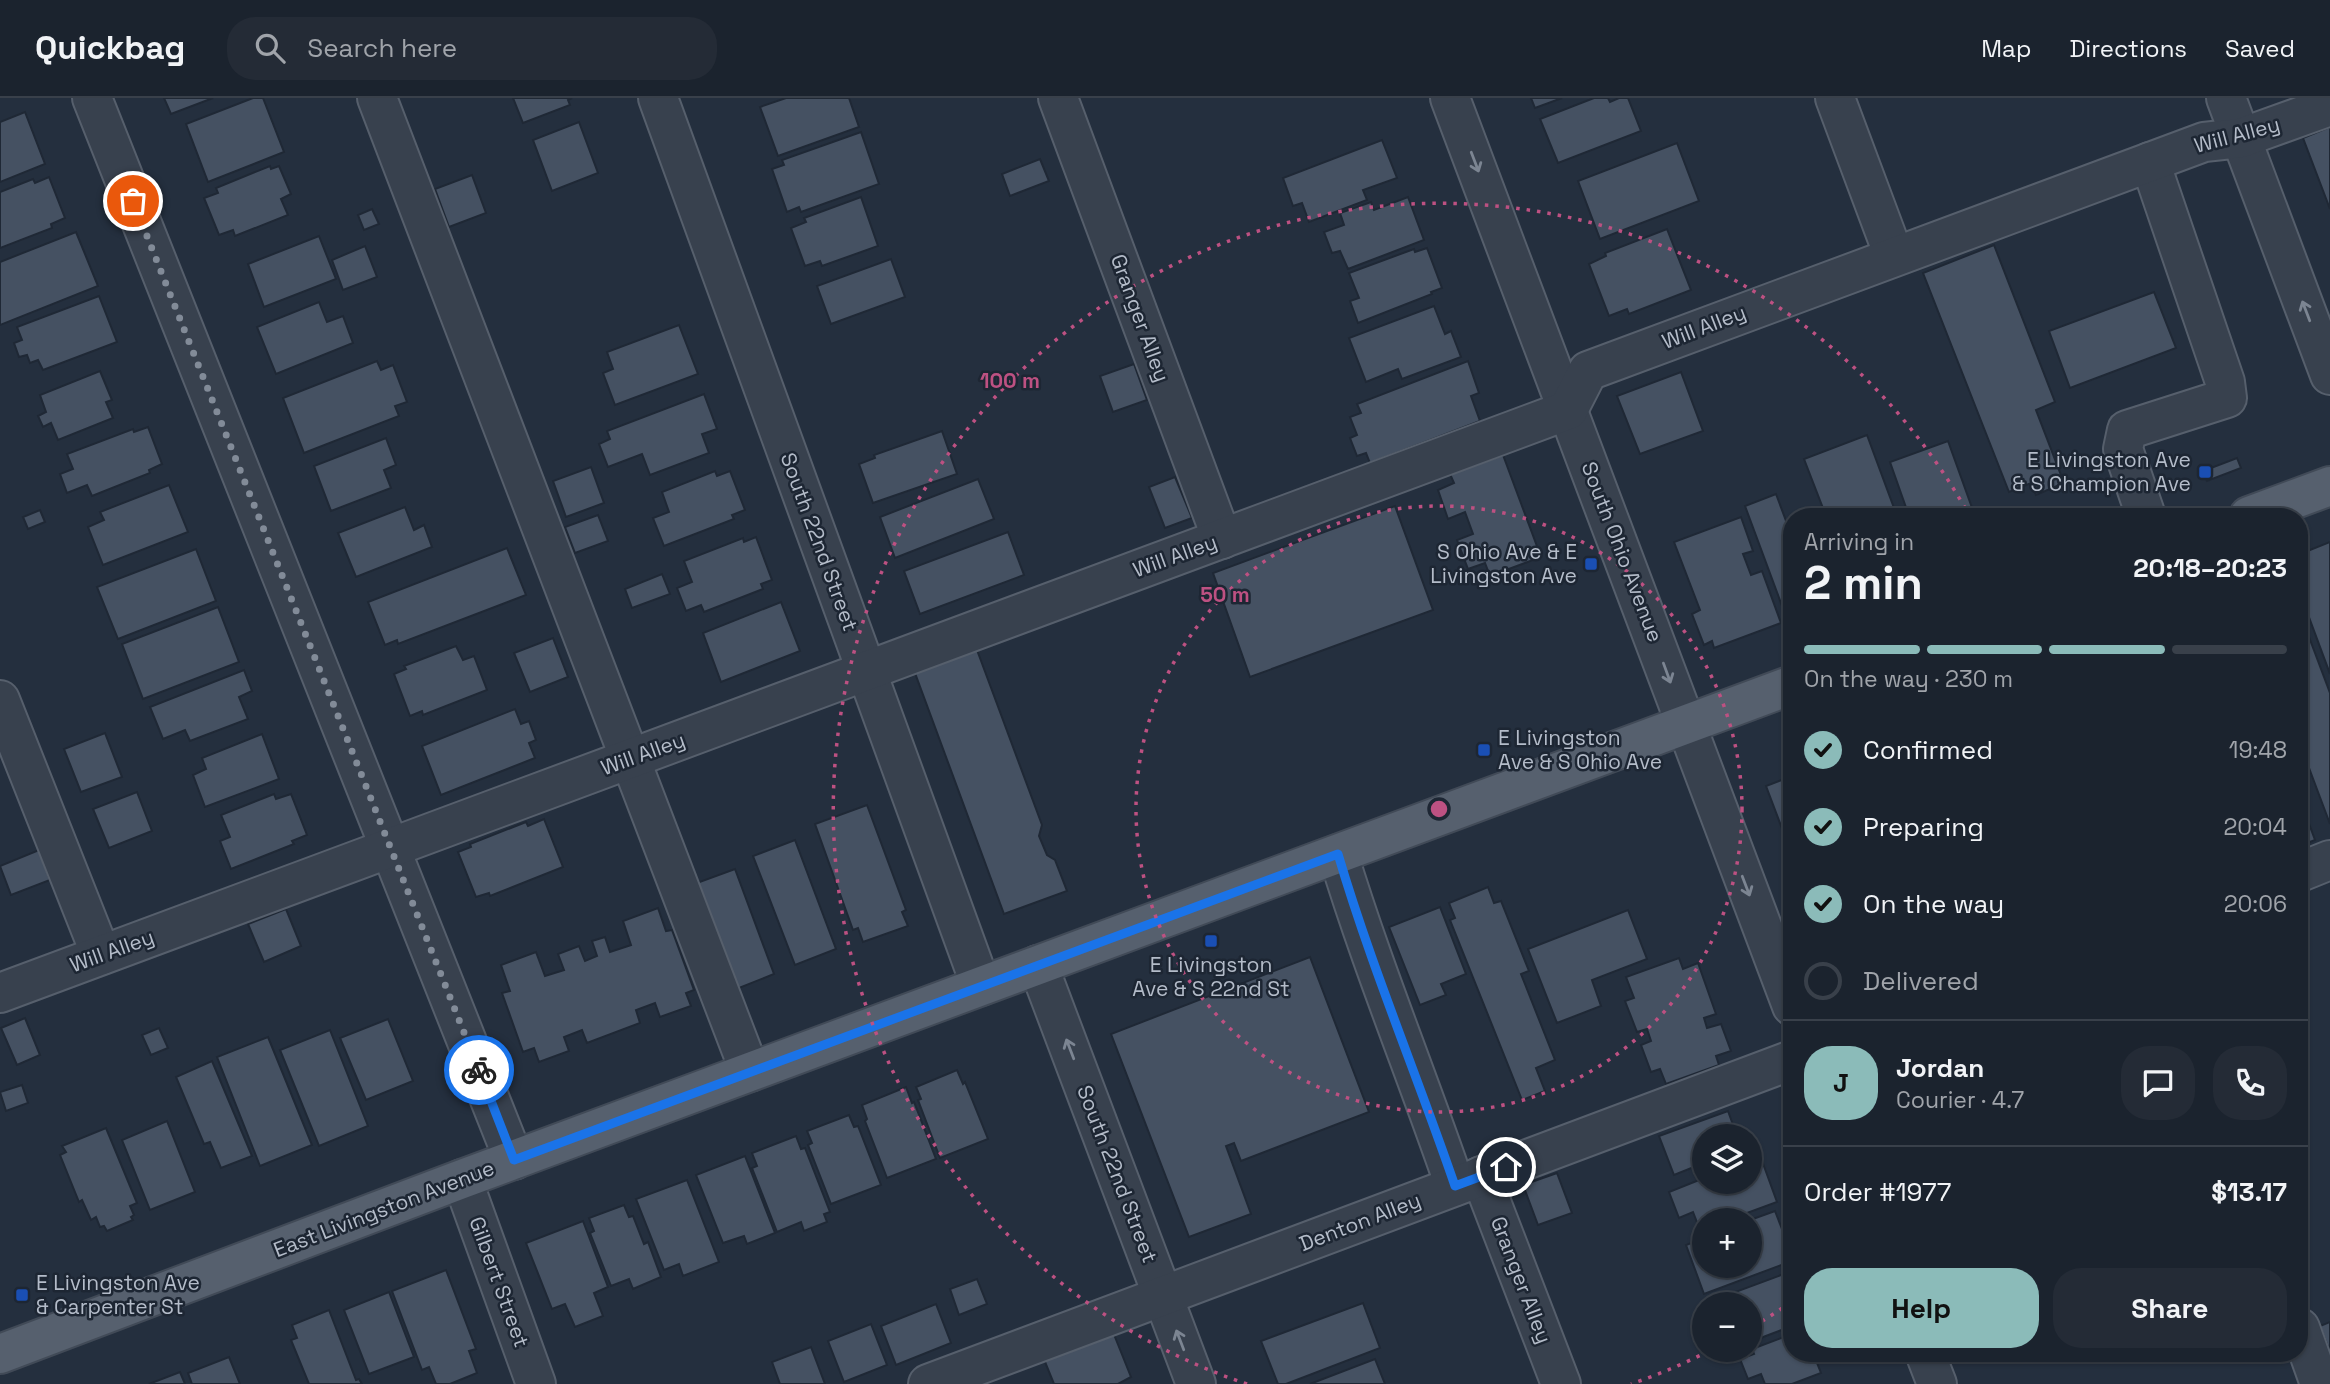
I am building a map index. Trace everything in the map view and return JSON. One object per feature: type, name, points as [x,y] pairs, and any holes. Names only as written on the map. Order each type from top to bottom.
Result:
[{"type":"main road","points":[[2271,508],[2330,486]]},
{"type":"main road","name":"East Livingston Avenue","points":[[0,1354],[462,1179],[1783,688]]},
{"type":"street","points":[[92,98],[514,1160]]},
{"type":"street","points":[[377,98],[750,1072]]},
{"type":"street","name":"South 22nd Street","points":[[658,98],[981,986]]},
{"type":"street","name":"Granger Alley","points":[[1058,98],[1222,539]]},
{"type":"street","name":"South Ohio Avenue","points":[[1450,98],[1783,982]]},
{"type":"street","points":[[1835,98],[1894,256]]},
{"type":"street","points":[[2226,98],[2330,375]]},
{"type":"street","name":"Will Alley","points":[[0,993],[1568,410],[1588,371],[2204,142],[2241,138],[2330,106]]},
{"type":"street","points":[[2143,508],[2123,449],[2127,430],[2227,398],[2225,383],[2150,162]]},
{"type":"street","points":[[0,699],[101,955]]},
{"type":"street","name":"Granger Alley","points":[[1338,854],[1358,921],[1437,1130],[1468,1181],[1560,1384]]},
{"type":"street","points":[[2308,869],[2330,860]]},
{"type":"street","name":"South 22nd Street","points":[[1038,965],[1196,1384]]},
{"type":"street","name":"Denton Alley","points":[[928,1384],[1783,1063]]},
{"type":"street","name":"Gilbert Street","points":[[462,1179],[536,1384]]},
{"type":"street","points":[[2308,1350],[2320,1384]]},
{"type":"street","points":[[1928,1362],[1937,1384]]},
{"type":"building","points":[[164,98],[213,98],[171,114]]},
{"type":"building","points":[[253,98],[263,98],[284,152],[208,182],[186,124]]},
{"type":"building","points":[[513,98],[572,98],[568,100],[570,105],[523,123]]},
{"type":"building","points":[[786,98],[849,98],[859,127],[778,156],[760,107]]},
{"type":"building","points":[[1531,98],[1562,98],[1535,108]]},
{"type":"building","points":[[1594,98],[1608,98],[1610,102],[1628,98],[1641,131],[1558,163],[1540,119]]},
{"type":"building","points":[[25,112],[45,164],[0,182],[0,122]]},
{"type":"building","points":[[579,122],[598,173],[552,191],[533,140]]},
{"type":"building","points":[[2330,127],[2330,209],[2303,138]]},
{"type":"building","points":[[861,132],[879,184],[801,212],[799,207],[787,212],[772,169],[784,165],[782,160]]},
{"type":"building","points":[[1382,140],[1397,178],[1363,190],[1367,200],[1309,222],[1302,203],[1293,206],[1283,178]]},
{"type":"building","points":[[1677,143],[1699,201],[1600,239],[1578,181]]},
{"type":"building","points":[[1040,159],[1049,181],[1010,196],[1002,174]]},
{"type":"building","points":[[270,166],[271,169],[279,166],[291,194],[281,199],[288,215],[235,236],[233,230],[219,235],[204,198],[218,193],[216,188]]},
{"type":"building","points":[[472,175],[486,213],[449,227],[435,189]]},
{"type":"building","points":[[49,177],[65,218],[51,224],[52,228],[0,248],[0,192],[33,179],[35,183]]},
{"type":"building","points":[[861,197],[878,246],[822,266],[820,261],[805,266],[791,228],[806,222],[804,218]]},
{"type":"building","points":[[1408,197],[1424,240],[1348,269],[1340,251],[1332,253],[1324,232],[1344,225],[1340,213],[1371,202],[1374,210]]},
{"type":"building","points":[[372,209],[379,224],[364,230],[358,215]]},
{"type":"building","points":[[1667,229],[1691,290],[1629,314],[1627,309],[1609,316],[1589,264],[1606,256],[1605,253]]},
{"type":"building","points":[[76,232],[98,286],[0,325],[0,262]]},
{"type":"building","points":[[319,236],[336,279],[264,307],[248,264]]},
{"type":"building","points":[[1994,245],[2055,402],[2036,410],[2064,483],[2036,495],[2031,483],[2009,492],[1923,273]]},
{"type":"building","points":[[365,246],[377,277],[343,290],[332,260]]},
{"type":"building","points":[[1427,248],[1442,288],[1358,323],[1350,301],[1359,298],[1349,273],[1414,249],[1415,252]]},
{"type":"building","points":[[891,259],[905,297],[831,324],[817,286]]},
{"type":"building","points":[[2154,292],[2176,348],[2070,388],[2049,331]]},
{"type":"building","points":[[99,296],[117,342],[43,370],[38,360],[30,363],[27,355],[19,357],[14,343],[22,340],[17,327]]},
{"type":"building","points":[[319,302],[327,322],[343,316],[353,343],[276,374],[257,327]]},
{"type":"building","points":[[1434,306],[1445,334],[1451,331],[1461,357],[1402,379],[1398,369],[1366,382],[1349,338]]},
{"type":"building","points":[[679,325],[698,374],[615,405],[603,373],[613,369],[607,352]]},
{"type":"building","points":[[377,361],[381,370],[393,365],[407,402],[395,406],[399,416],[304,453],[283,398]]},
{"type":"building","points":[[1468,361],[1479,393],[1471,396],[1480,421],[1370,463],[1366,453],[1357,456],[1350,438],[1357,435],[1350,417],[1361,413],[1357,404]]},
{"type":"building","points":[[1134,364],[1147,400],[1113,412],[1100,376]]},
{"type":"building","points":[[100,371],[112,400],[106,402],[113,418],[58,440],[51,423],[43,427],[38,416],[46,412],[40,395]]},
{"type":"building","points":[[1681,372],[1703,431],[1640,454],[1617,396]]},
{"type":"building","points":[[704,394],[717,429],[702,434],[709,453],[650,475],[642,454],[608,467],[599,444],[610,439],[607,431]]},
{"type":"building","points":[[148,427],[162,464],[149,470],[150,473],[92,496],[87,485],[67,493],[60,474],[73,469],[67,454],[133,429],[134,432]]},
{"type":"building","points":[[942,431],[957,474],[873,503],[859,464],[875,458],[874,455]]},
{"type":"building","points":[[1867,435],[1894,508],[1823,508],[1804,459]]},
{"type":"building","points":[[386,438],[396,465],[384,470],[391,488],[331,511],[314,466]]},
{"type":"building","points":[[1948,441],[1972,508],[1906,508],[1890,462]]},
{"type":"building","points":[[1503,455],[1541,557],[1490,576],[1485,563],[1468,569],[1457,540],[1473,534],[1465,512],[1448,519],[1438,490],[1454,483],[1450,474]]},
{"type":"building","points":[[2237,458],[2241,468],[2207,481],[2203,471]]},
{"type":"building","points":[[591,467],[604,503],[566,517],[553,481]]},
{"type":"building","points":[[715,471],[717,476],[730,471],[745,510],[732,515],[734,519],[664,546],[653,518],[669,512],[662,492]]},
{"type":"building","points":[[1175,477],[1192,518],[1165,528],[1149,487]]},
{"type":"building","points":[[978,479],[994,519],[895,558],[880,517]]},
{"type":"building","points":[[169,485],[188,532],[103,565],[88,527],[104,520],[100,512]]},
{"type":"building","points":[[1776,494],[1783,513],[1783,609],[1745,506]]},
{"type":"building","points":[[1395,506],[1433,610],[1250,677],[1213,573]]},
{"type":"building","points":[[405,507],[414,530],[424,525],[432,547],[356,577],[338,533]]},
{"type":"building","points":[[40,510],[45,522],[28,529],[23,517]]},
{"type":"building","points":[[598,515],[608,541],[575,553],[565,527]]},
{"type":"building","points":[[1741,517],[1753,551],[1743,554],[1751,575],[1762,571],[1781,623],[1714,648],[1712,641],[1704,645],[1692,614],[1700,610],[1674,542]]},
{"type":"building","points":[[1008,532],[1024,575],[920,614],[904,571]]},
{"type":"building","points":[[756,537],[772,580],[761,584],[763,589],[704,612],[701,605],[686,611],[677,588],[692,582],[684,561],[743,538],[744,542]]},
{"type":"building","points":[[2330,542],[2330,674],[2308,615],[2308,551]]},
{"type":"building","points":[[507,548],[526,595],[398,644],[397,640],[385,645],[368,602]]},
{"type":"building","points":[[196,549],[216,601],[118,639],[97,587]]},
{"type":"building","points":[[662,574],[670,594],[632,608],[625,589]]},
{"type":"building","points":[[781,602],[800,651],[721,682],[703,633]]},
{"type":"building","points":[[218,607],[239,662],[143,699],[122,644]]},
{"type":"building","points":[[2308,634],[2330,693],[2330,824],[2308,765]]},
{"type":"building","points":[[553,638],[568,677],[530,692],[514,653]]},
{"type":"building","points":[[456,646],[463,660],[474,656],[487,690],[423,715],[422,711],[410,716],[394,674],[406,669],[404,666]]},
{"type":"building","points":[[977,650],[1042,825],[1039,836],[1047,855],[1055,860],[1067,891],[1004,914],[915,673]]},
{"type":"building","points":[[244,670],[252,691],[239,697],[248,719],[190,741],[185,730],[163,739],[150,707]]},
{"type":"building","points":[[515,709],[521,724],[529,721],[536,740],[529,743],[535,758],[441,795],[422,746]]},
{"type":"building","points":[[105,733],[122,777],[81,792],[64,749]]},
{"type":"building","points":[[262,734],[279,779],[205,807],[193,775],[206,769],[202,758]]},
{"type":"building","points":[[1783,779],[1783,831],[1766,786]]},
{"type":"building","points":[[137,792],[152,831],[109,848],[93,809]]},
{"type":"building","points":[[274,794],[276,799],[291,794],[307,835],[292,841],[294,844],[231,869],[220,841],[230,837],[221,815]]},
{"type":"building","points":[[867,805],[906,910],[902,912],[908,926],[863,942],[858,928],[853,930],[815,824]]},
{"type":"building","points":[[544,819],[563,867],[490,896],[489,893],[476,897],[458,852],[471,847],[470,844],[526,822],[528,826]]},
{"type":"building","points":[[2308,821],[2315,840],[2308,843]]},
{"type":"building","points":[[795,840],[836,949],[795,965],[753,856]]},
{"type":"building","points":[[39,850],[50,880],[11,895],[0,866]]},
{"type":"building","points":[[735,869],[774,974],[734,990],[694,884]]},
{"type":"building","points":[[1488,887],[1494,903],[1501,901],[1529,971],[1521,974],[1555,1060],[1536,1068],[1545,1091],[1522,1100],[1450,920],[1455,918],[1449,903]]},
{"type":"building","points":[[1440,907],[1466,974],[1441,984],[1446,995],[1420,1005],[1389,927]]},
{"type":"building","points":[[658,908],[666,931],[672,930],[694,990],[686,993],[691,1006],[660,1017],[655,1003],[636,1010],[640,1023],[587,1043],[582,1030],[564,1037],[569,1051],[539,1062],[534,1048],[523,1052],[502,993],[510,991],[501,965],[536,952],[545,976],[564,970],[558,954],[579,946],[585,961],[597,956],[592,941],[605,937],[610,952],[631,945],[623,921]]},
{"type":"building","points":[[286,909],[301,946],[264,962],[248,924]]},
{"type":"building","points":[[1628,910],[1647,959],[1592,980],[1601,1006],[1557,1023],[1528,949]]},
{"type":"building","points":[[1310,957],[1369,1112],[1241,1161],[1234,1143],[1226,1146],[1251,1214],[1189,1237],[1111,1034]]},
{"type":"building","points":[[1679,958],[1683,969],[1698,963],[1716,1014],[1704,1018],[1707,1028],[1721,1024],[1731,1051],[1716,1056],[1719,1065],[1666,1084],[1660,1069],[1651,1072],[1641,1045],[1651,1041],[1647,1029],[1637,1032],[1625,1001],[1634,998],[1626,977]]},
{"type":"building","points":[[25,1018],[40,1055],[17,1065],[1,1028]]},
{"type":"building","points":[[388,1019],[413,1081],[366,1100],[340,1038]]},
{"type":"building","points":[[159,1028],[168,1048],[151,1055],[142,1035]]},
{"type":"building","points":[[330,1030],[368,1126],[319,1146],[280,1050]]},
{"type":"building","points":[[268,1037],[312,1145],[260,1166],[217,1057]]},
{"type":"building","points":[[212,1061],[252,1156],[221,1168],[210,1142],[204,1144],[176,1077]]},
{"type":"building","points":[[957,1070],[963,1084],[965,1082],[988,1139],[940,1158],[918,1100],[921,1099],[916,1087]]},
{"type":"building","points":[[22,1085],[28,1103],[6,1111],[0,1092]]},
{"type":"building","points":[[906,1087],[936,1159],[887,1178],[865,1121],[867,1119],[862,1105]]},
{"type":"building","points":[[1728,1111],[1733,1124],[1692,1124]]},
{"type":"building","points":[[849,1115],[854,1127],[858,1126],[881,1185],[831,1204],[808,1145],[812,1143],[807,1131]]},
{"type":"building","points":[[167,1121],[195,1192],[150,1210],[122,1140]]},
{"type":"building","points":[[1692,1124],[1692,1168],[1674,1175],[1659,1136]]},
{"type":"building","points":[[106,1128],[137,1203],[130,1206],[133,1220],[107,1231],[104,1226],[100,1227],[96,1217],[91,1220],[82,1200],[79,1202],[60,1155],[66,1152],[62,1146]]},
{"type":"building","points":[[796,1136],[801,1149],[805,1148],[830,1212],[824,1214],[827,1222],[804,1231],[801,1222],[777,1232],[752,1168],[757,1166],[752,1153]]},
{"type":"building","points":[[745,1156],[775,1233],[747,1244],[744,1236],[723,1243],[696,1175]]},
{"type":"building","points":[[1762,1161],[1777,1202],[1761,1208],[1692,1208],[1692,1212],[1679,1218],[1669,1192],[1692,1183],[1692,1194],[1762,1194]]},
{"type":"building","points":[[1557,1173],[1572,1213],[1538,1225],[1523,1185]]},
{"type":"building","points":[[687,1180],[719,1262],[683,1276],[679,1264],[664,1270],[636,1199]]},
{"type":"building","points":[[624,1205],[629,1217],[633,1216],[644,1244],[648,1242],[661,1277],[633,1289],[629,1279],[611,1286],[590,1233],[594,1231],[589,1218]]},
{"type":"building","points":[[1775,1211],[1783,1232],[1783,1264],[1762,1272],[1762,1216]]},
{"type":"building","points":[[583,1221],[608,1287],[594,1293],[603,1316],[575,1327],[565,1304],[552,1309],[526,1243]]},
{"type":"building","points":[[1692,1243],[1692,1261],[1686,1245]]},
{"type":"building","points":[[446,1270],[476,1349],[469,1351],[477,1373],[450,1384],[436,1384],[429,1367],[422,1370],[392,1291]]},
{"type":"building","points":[[1783,1274],[1783,1329],[1762,1337],[1762,1292],[1735,1292]]},
{"type":"building","points":[[1698,1278],[1747,1278],[1709,1292],[1703,1292]]},
{"type":"building","points":[[977,1279],[987,1304],[959,1315],[950,1289]]},
{"type":"building","points":[[389,1292],[414,1357],[369,1374],[344,1310]]},
{"type":"building","points":[[1363,1303],[1380,1348],[1286,1384],[1278,1384],[1261,1341]]},
{"type":"building","points":[[936,1304],[951,1343],[896,1365],[881,1326]]},
{"type":"building","points":[[329,1310],[356,1380],[359,1379],[362,1384],[309,1384],[291,1340],[297,1338],[292,1325]]},
{"type":"building","points":[[2330,1322],[2330,1352],[2320,1326]]},
{"type":"building","points":[[871,1324],[887,1365],[844,1382],[828,1341]]},
{"type":"building","points":[[1113,1332],[1131,1377],[1118,1384],[1054,1384],[1043,1357]]},
{"type":"building","points":[[1783,1337],[1783,1362],[1817,1362],[1821,1373],[1792,1384],[1765,1384],[1761,1374],[1748,1379],[1741,1362],[1762,1362],[1762,1345]]},
{"type":"building","points":[[811,1347],[825,1384],[780,1384],[772,1362]]},
{"type":"building","points":[[229,1357],[240,1384],[192,1384],[188,1373]]},
{"type":"building","points":[[1375,1359],[1385,1384],[1310,1384]]},
{"type":"building","points":[[180,1372],[185,1384],[149,1384]]},
{"type":"way so far","points":[[133,201],[479,1070]]},
{"type":"place","name":"E Livingston Ave & S Champion Ave","points":[[2205,472]]},
{"type":"place","name":"S Ohio Ave & E Livingston Ave","points":[[1591,564]]},
{"type":"place","name":"E Livingston Ave & S Ohio Ave","points":[[1484,750]]},
{"type":"place","name":"E Livingston Ave & S 22nd St","points":[[1211,941]]},
{"type":"place","name":"E Livingston Ave & Carpenter St","points":[[22,1295]]},
{"type":"route","points":[[479,1070],[514,1160],[1338,854],[1358,921],[1437,1130],[1455,1186],[1506,1167]]}]
